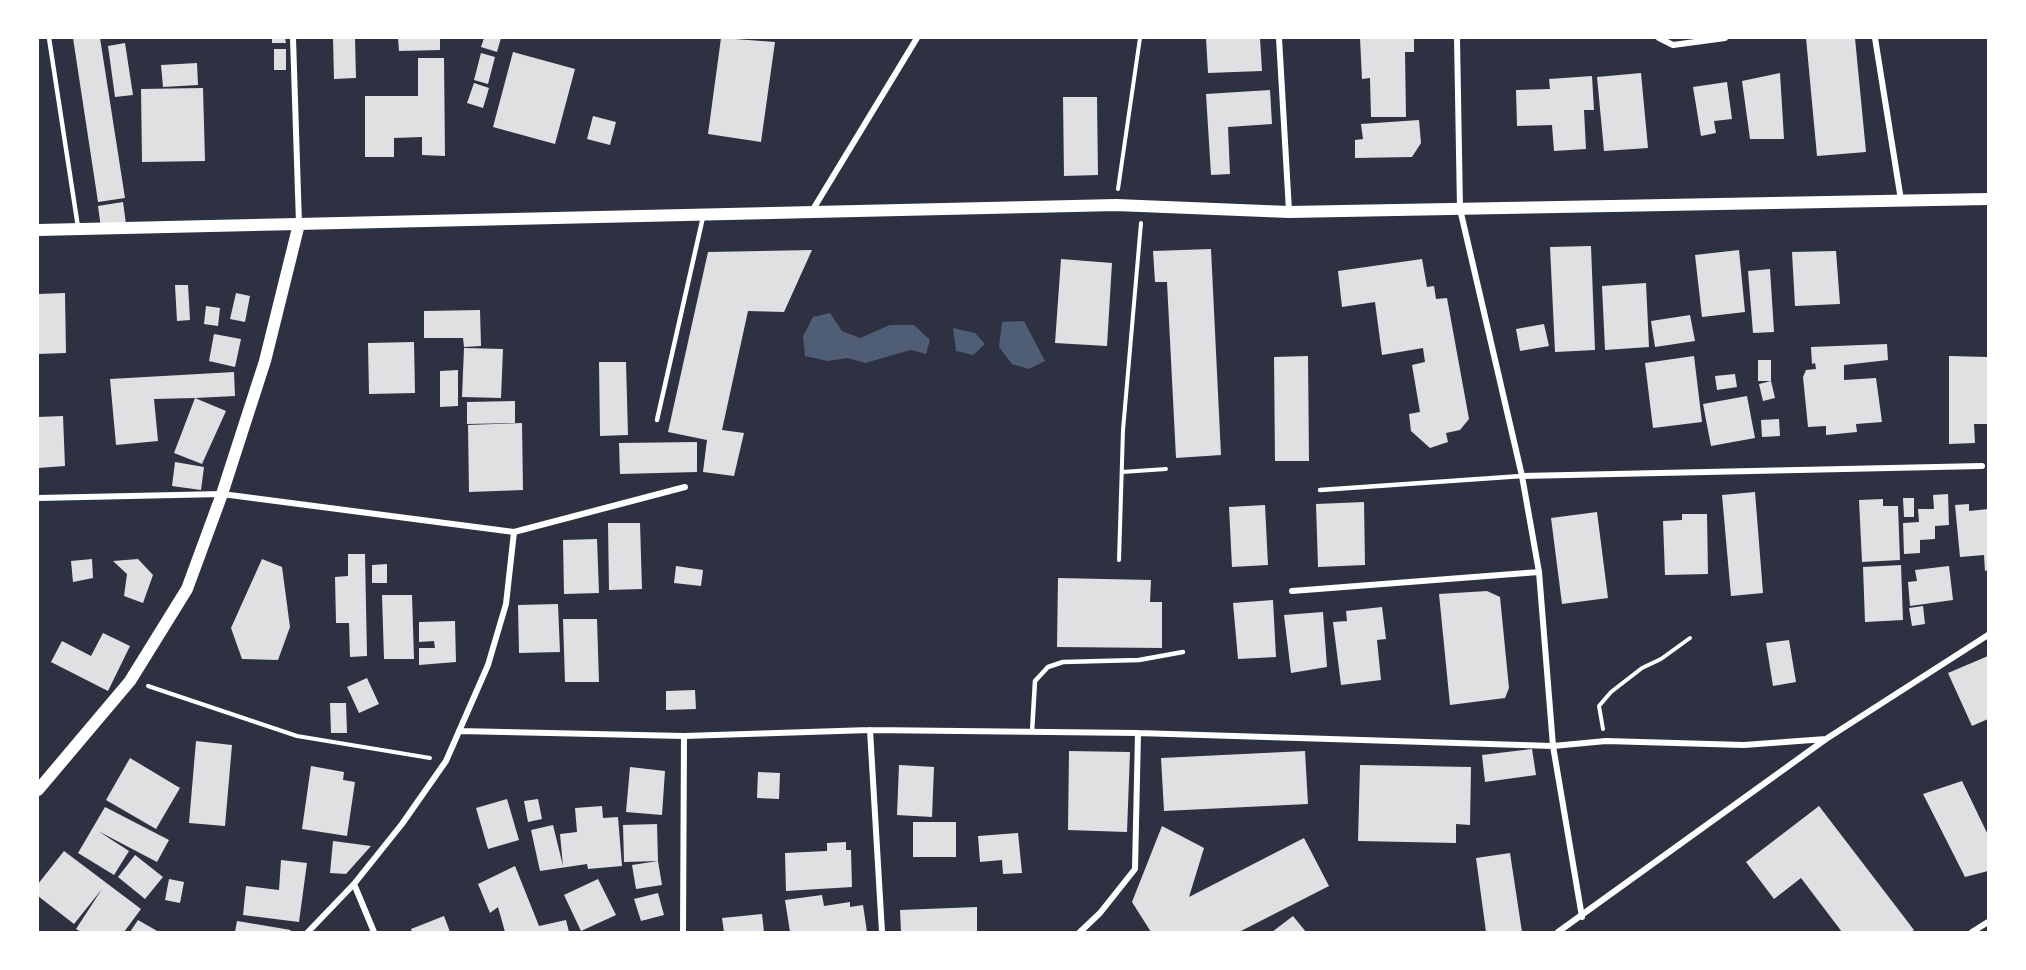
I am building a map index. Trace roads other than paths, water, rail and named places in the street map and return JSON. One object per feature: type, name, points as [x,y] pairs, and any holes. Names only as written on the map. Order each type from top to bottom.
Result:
[{"type":"main road","points":[[38,230],[1116,205],[1289,212],[1989,199]]},
{"type":"main road","points":[[38,790],[130,681],[187,589],[222,494],[265,361],[299,224]]},
{"type":"street","points":[[293,38],[299,224]]},
{"type":"street","points":[[811,212],[917,38]]},
{"type":"street","points":[[1279,38],[1289,212]]},
{"type":"street","points":[[1457,38],[1460,208],[1521,476],[1539,572],[1553,746],[1582,916]]},
{"type":"street","points":[[1659,38],[1673,45],[1725,38]]},
{"type":"street","points":[[1875,38],[1901,200]]},
{"type":"street","points":[[1521,476],[1982,466]]},
{"type":"street","points":[[38,498],[222,494],[514,532],[685,487]]},
{"type":"street","points":[[308,933],[354,884],[402,824],[446,761],[488,665],[506,604],[514,532]]},
{"type":"street","points":[[1292,591],[1539,572]]},
{"type":"street","points":[[1558,933],[1826,739],[1989,635]]},
{"type":"street","points":[[459,731],[684,736],[870,730],[1138,733],[1553,746],[1606,741],[1743,745],[1826,739]]},
{"type":"street","points":[[870,730],[882,933]]},
{"type":"street","points":[[1080,933],[1100,913],[1135,869],[1138,733]]},
{"type":"street","points":[[683,933],[684,736]]},
{"type":"street","points":[[354,884],[374,933]]},
{"type":"street","points":[[1972,933],[1989,922]]},
{"type":"lane","points":[[49,38],[78,230]]},
{"type":"lane","points":[[657,420],[704,215]]},
{"type":"lane","points":[[1320,490],[1521,476]]},
{"type":"lane","points":[[1032,732],[1035,681],[1048,667],[1063,662],[1139,660],[1183,652]]},
{"type":"water","points":[[830,313],[842,331],[860,338],[890,325],[914,325],[930,340],[926,354],[911,350],[865,363],[848,358],[827,361],[805,356],[803,336],[813,317]]},
{"type":"water","points":[[1024,321],[1045,361],[1029,369],[1012,364],[999,347],[1002,322]]},
{"type":"water","points":[[953,328],[975,333],[985,344],[973,355],[956,351]]}]
